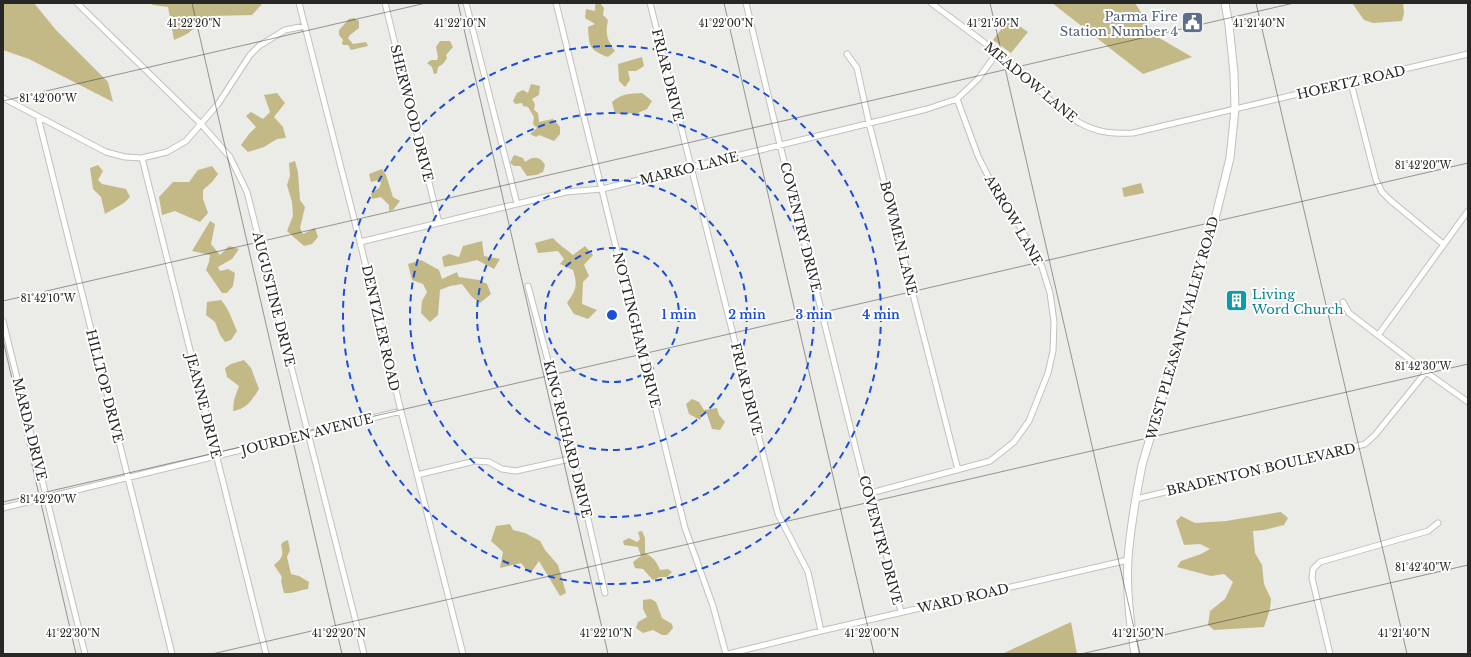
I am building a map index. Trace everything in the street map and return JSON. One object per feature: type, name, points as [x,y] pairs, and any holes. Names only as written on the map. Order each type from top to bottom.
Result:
[{"type":"main road","name":"WEST PLEASANT VALLEY ROAD","points":[[1135,654],[1129,617],[1128,560],[1142,466],[1213,228],[1230,158],[1235,109],[1234,73],[1225,3]]},
{"type":"street","name":"AUGUSTINE DRIVE","points":[[77,3],[201,124],[230,157],[247,192],[364,654]]},
{"type":"street","name":"DENTZLER ROAD","points":[[299,3],[463,654]]},
{"type":"street","name":"SHERWOOD DRIVE","points":[[385,3],[439,223]]},
{"type":"street","points":[[466,3],[517,204]]},
{"type":"street","name":"NOTTINGHAM DRIVE","points":[[556,3],[685,528],[713,606],[727,654]]},
{"type":"street","name":"FRIAR DRIVE","points":[[650,3],[778,514],[808,572],[821,631]]},
{"type":"street","name":"COVENTRY DRIVE","points":[[746,3],[867,494],[885,550],[901,612]]},
{"type":"street","name":"MEADOW LANE","points":[[931,3],[997,53],[1062,110],[1081,124],[1112,134],[1133,133],[1235,109]]},
{"type":"street","points":[[3,98],[106,152],[126,157],[142,158],[167,152],[186,141],[218,104],[250,55],[259,46],[285,30],[305,26]]},
{"type":"street","name":"MARKO LANE","points":[[360,242],[566,192],[602,189],[927,109],[958,99],[978,79],[997,53]]},
{"type":"street","name":"BOWMEN LANE","points":[[846,54],[857,68],[869,123],[958,470]]},
{"type":"street","name":"HOERTZ ROAD","points":[[1235,109],[1351,83],[1468,54]]},
{"type":"street","points":[[1351,83],[1376,180],[1382,192],[1444,244]]},
{"type":"street","name":"ARROW LANE","points":[[867,494],[990,461],[1014,442],[1029,421],[1048,374],[1053,351],[1054,322],[1050,293],[1042,266],[1020,227],[992,184],[978,156],[958,99]]},
{"type":"street","name":"HILLTOP DRIVE","points":[[38,117],[172,654]]},
{"type":"street","name":"JEANNE DRIVE","points":[[142,158],[266,654]]},
{"type":"street","points":[[1379,334],[1468,211]]},
{"type":"street","name":"KING RICHARD DRIVE","points":[[528,286],[574,458],[605,593]]},
{"type":"street","points":[[1343,302],[1350,313],[1426,372],[1468,402]]},
{"type":"street","name":"MARDA DRIVE","points":[[3,321],[85,654]]},
{"type":"street","name":"BRADENTON BOULEVARD","points":[[1136,499],[1365,444],[1375,435],[1426,372]]},
{"type":"street","name":"JOURDEN AVENUE","points":[[3,508],[401,411]]},
{"type":"street","points":[[417,474],[475,461],[489,462],[502,469],[516,471],[574,458]]},
{"type":"street","points":[[1330,654],[1312,578],[1313,569],[1320,562],[1428,531],[1438,523]]},
{"type":"street","name":"WARD ROAD","points":[[727,654],[1128,560]]},
{"type":"shaded area","points":[[3,3],[34,3],[56,30],[108,82],[113,102],[29,59],[3,50]]},
{"type":"shaded area","points":[[150,3],[263,3],[252,15],[210,16],[187,34],[174,40],[168,7],[153,5]]},
{"type":"shaded area","points":[[600,3],[604,8],[603,15],[608,20],[607,37],[615,51],[608,57],[597,52],[591,46],[588,27],[595,24],[585,18],[586,9],[595,11],[595,5]]},
{"type":"shaded area","points":[[1052,3],[1135,3],[1156,36],[1192,57],[1143,74]]},
{"type":"shaded area","points":[[1352,3],[1403,3],[1404,13],[1402,21],[1373,23],[1364,20]]},
{"type":"shaded area","points":[[354,18],[359,21],[359,28],[348,38],[353,44],[366,42],[368,46],[351,50],[348,45],[343,45],[343,40],[339,35],[339,30],[349,19]]},
{"type":"shaded area","points":[[1009,19],[1028,32],[1011,53],[993,40]]},
{"type":"shaded area","points":[[440,41],[450,41],[453,47],[446,55],[447,58],[443,64],[438,67],[437,73],[434,74],[432,67],[427,63],[431,60],[437,60],[438,57],[436,47]]},
{"type":"shaded area","points":[[642,57],[644,66],[636,71],[628,71],[630,80],[625,87],[619,81],[618,64]]},
{"type":"shaded area","points":[[531,84],[540,86],[539,95],[532,99],[535,104],[534,110],[538,113],[539,122],[553,119],[560,127],[560,134],[554,141],[539,135],[536,137],[530,134],[537,128],[533,124],[534,117],[528,107],[523,106],[522,103],[515,104],[513,101],[517,93],[523,90],[528,93]]},
{"type":"shaded area","points":[[277,93],[285,103],[274,117],[283,127],[286,138],[277,139],[264,147],[248,152],[241,145],[256,127],[246,116],[251,112],[263,119],[270,112],[264,95]]},
{"type":"shaded area","points":[[642,93],[652,101],[647,109],[638,113],[615,114],[612,102],[623,95]]},
{"type":"shaded area","points":[[514,155],[523,158],[525,162],[534,158],[541,160],[545,165],[543,172],[536,175],[527,176],[520,166],[514,166],[510,163]]},
{"type":"shaded area","points":[[295,161],[298,172],[300,200],[305,207],[300,228],[303,234],[315,228],[318,237],[312,244],[304,246],[287,231],[293,216],[292,202],[287,185],[290,176],[289,163]]},
{"type":"shaded area","points":[[98,165],[103,171],[98,180],[102,184],[126,189],[130,197],[124,203],[105,214],[101,197],[93,189],[90,168]]},
{"type":"shaded area","points":[[212,166],[218,174],[203,190],[203,199],[208,213],[200,222],[175,211],[162,215],[159,197],[173,182],[189,182],[198,170]]},
{"type":"shaded area","points":[[382,169],[386,175],[393,197],[400,201],[393,210],[389,211],[389,205],[381,197],[372,199],[371,193],[379,188],[381,183],[379,180],[371,182],[369,174]]},
{"type":"shaded area","points":[[1141,183],[1144,193],[1124,197],[1122,188]]},
{"type":"shaded area","points":[[210,221],[215,224],[211,244],[220,255],[229,246],[239,249],[232,259],[218,267],[220,271],[228,269],[235,273],[233,286],[227,293],[222,293],[206,270],[210,255],[192,251]]},
{"type":"shaded area","points":[[553,238],[573,255],[585,246],[593,255],[584,265],[589,276],[583,282],[582,304],[597,310],[588,319],[574,314],[567,303],[576,284],[573,270],[560,264],[564,259],[558,251],[538,253],[535,243]]},
{"type":"shaded area","points":[[482,241],[484,256],[500,259],[494,269],[477,260],[444,267],[442,257],[449,254],[459,257],[463,246]]},
{"type":"shaded area","points":[[421,260],[439,270],[442,279],[457,272],[459,277],[479,280],[487,284],[491,294],[480,303],[472,297],[462,284],[450,286],[440,290],[438,315],[430,322],[421,313],[422,301],[427,292],[423,284],[412,280],[408,264]]},
{"type":"shaded area","points":[[221,300],[224,303],[237,331],[231,340],[225,342],[220,335],[215,322],[206,315],[207,302]]},
{"type":"shaded area","points":[[244,360],[251,368],[259,389],[252,400],[242,409],[233,411],[234,400],[239,386],[227,377],[225,368],[231,364]]},
{"type":"shaded area","points":[[692,399],[699,402],[704,410],[717,408],[719,415],[725,422],[720,430],[712,429],[707,414],[703,413],[700,420],[689,414],[686,404]]},
{"type":"shaded area","points":[[1281,512],[1288,518],[1284,525],[1253,531],[1255,553],[1262,565],[1264,584],[1271,599],[1270,609],[1264,627],[1214,630],[1208,625],[1210,611],[1225,599],[1233,582],[1224,574],[1211,576],[1177,567],[1181,561],[1210,549],[1200,544],[1184,545],[1176,521],[1181,516],[1195,523],[1226,521]]},
{"type":"shaded area","points":[[510,524],[513,530],[525,533],[540,541],[545,550],[558,565],[566,593],[560,596],[539,561],[530,574],[521,563],[500,568],[503,552],[491,541],[496,526]]},
{"type":"shaded area","points":[[642,531],[645,538],[645,553],[654,560],[660,570],[668,569],[672,572],[667,577],[660,577],[653,580],[643,569],[635,568],[633,562],[641,556],[638,547],[624,545],[623,541],[629,538],[637,542],[640,539],[638,532]]},
{"type":"shaded area","points":[[288,540],[290,550],[287,557],[291,574],[299,576],[309,582],[308,589],[284,593],[281,581],[282,577],[274,565],[282,556],[281,545],[283,542]]},
{"type":"shaded area","points":[[651,599],[656,602],[662,618],[672,624],[673,628],[667,635],[662,635],[653,630],[643,633],[636,628],[638,622],[647,617],[643,609],[643,600]]},
{"type":"shaded area","points":[[1071,622],[1077,654],[1002,654]]},
{"type":"place","name":"Parma Fire Station Number 4","points":[[1193,23]]},
{"type":"place","name":"Living Word Church","points":[[1237,301]]}]
